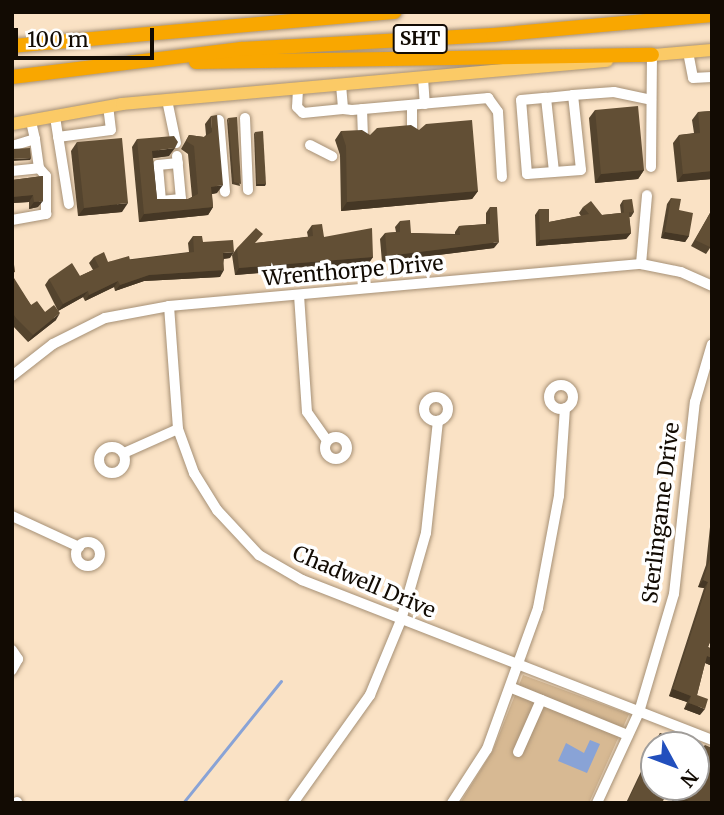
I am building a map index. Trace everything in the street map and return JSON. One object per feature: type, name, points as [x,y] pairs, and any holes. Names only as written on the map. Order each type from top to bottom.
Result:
[{"type":"highway","points":[[357,16],[377,12]]},
{"type":"highway","name":"SHT","points":[[12,46],[394,12]]},
{"type":"highway","name":"SHT","points":[[12,77],[241,49],[494,35],[712,15]]},
{"type":"highway","points":[[128,63],[652,55]]},
{"type":"main road","points":[[12,124],[108,107],[167,100],[712,50]]},
{"type":"street","points":[[688,52],[693,78],[712,77]]},
{"type":"street","points":[[651,167],[652,55]]},
{"type":"street","points":[[423,78],[425,104]]},
{"type":"street","points":[[341,85],[343,109]]},
{"type":"street","points":[[298,89],[298,107],[303,113],[488,98],[494,102],[502,177]]},
{"type":"street","points":[[573,95],[581,170],[527,174],[521,100],[545,97],[614,92],[651,100]]},
{"type":"street","points":[[545,97],[554,172]]},
{"type":"street","points":[[167,100],[176,143]]},
{"type":"street","points":[[412,105],[412,131]]},
{"type":"street","points":[[58,137],[111,130],[108,107]]},
{"type":"street","points":[[362,109],[363,136]]},
{"type":"street","points":[[55,117],[69,204]]},
{"type":"street","points":[[244,118],[248,190]]},
{"type":"street","points":[[219,120],[225,192]]},
{"type":"street","points":[[12,220],[42,216],[47,211],[46,176],[39,168],[31,121]]},
{"type":"street","points":[[173,130],[185,134]]},
{"type":"street","points":[[12,146],[35,139]]},
{"type":"street","points":[[310,145],[332,156]]},
{"type":"street","points":[[12,171],[39,168]]},
{"type":"street","points":[[641,264],[646,195]]},
{"type":"street","name":"Wrenthorpe Drive","points":[[14,370],[53,344],[105,318],[169,306],[641,264],[681,272],[712,286]]},
{"type":"street","points":[[299,295],[307,412],[327,441]]},
{"type":"street","name":"Chadwell Drive","points":[[169,306],[178,429],[194,474],[217,510],[259,555],[302,580],[712,740]]},
{"type":"street","name":"Sterlingame Drive","points":[[597,803],[639,712],[674,594],[695,402],[712,344]]},
{"type":"street","points":[[452,803],[487,749],[521,665],[551,559],[565,408]]},
{"type":"street","points":[[293,803],[370,695],[401,620],[426,533],[438,421]]},
{"type":"street","points":[[124,453],[178,429]]},
{"type":"street","points":[[12,516],[79,547]]},
{"type":"street","points":[[12,650],[18,659],[12,670]]},
{"type":"street","points":[[512,688],[628,736]]},
{"type":"street","points":[[518,752],[541,700]]},
{"type":"shaded area","points":[[523,675],[629,714],[589,803],[460,803],[493,750]]},
{"type":"water","points":[[590,740],[600,744],[587,773],[558,761],[566,743],[584,753]]},
{"type":"building","points":[[638,106],[644,170],[601,174],[595,110]]},
{"type":"building","points":[[712,111],[712,171],[683,174],[679,135],[700,133],[698,112]]},
{"type":"building","points":[[217,115],[223,185],[211,187],[213,207],[144,214],[137,139],[174,136],[178,142],[175,148],[152,151],[157,199],[188,199],[198,194],[194,146],[186,141],[189,135],[204,137],[212,132],[211,116]]},
{"type":"building","points":[[237,117],[241,184],[234,182],[228,118]]},
{"type":"building","points":[[472,120],[478,191],[347,202],[346,146],[341,131],[362,130],[370,135],[377,128],[411,125],[419,130],[426,124]]},
{"type":"building","points":[[263,131],[266,184],[257,184],[255,132]]},
{"type":"building","points":[[122,138],[128,203],[84,208],[77,142]]},
{"type":"building","points":[[30,148],[31,158],[12,159],[12,149]]},
{"type":"building","points":[[43,176],[43,201],[34,202],[33,195],[12,197],[12,180]]},
{"type":"building","points":[[671,198],[681,199],[679,210],[693,213],[689,236],[665,232]]},
{"type":"building","points":[[632,199],[634,212],[624,213],[623,200]]},
{"type":"building","points":[[591,201],[602,215],[629,212],[631,233],[540,240],[539,209],[549,209],[549,222],[589,214],[583,207]]},
{"type":"building","points":[[490,207],[497,207],[499,242],[387,256],[385,233],[400,232],[400,221],[410,220],[411,233],[460,235],[459,226],[490,224]]},
{"type":"building","points":[[710,213],[712,245],[710,247],[695,240]]},
{"type":"building","points":[[322,224],[324,237],[372,228],[373,257],[239,268],[237,248],[256,228],[263,234],[255,243],[313,236],[312,225]]},
{"type":"building","points":[[193,236],[202,236],[203,242],[233,240],[234,252],[223,253],[224,270],[149,275],[120,285],[118,281],[89,295],[88,291],[63,304],[49,279],[72,263],[80,276],[99,267],[94,257],[104,252],[108,262],[129,256],[130,260],[194,252]]},
{"type":"building","points":[[12,249],[15,272],[12,273]]},
{"type":"building","points":[[14,278],[31,305],[37,301],[45,312],[54,305],[60,313],[33,335],[12,312]]},
{"type":"building","points":[[712,542],[712,637],[708,647],[712,649],[712,658],[707,656],[697,695],[708,699],[705,709],[689,703],[691,696],[673,689],[708,582],[703,580]]},
{"type":"building","points":[[710,747],[712,803],[689,801],[710,801]]},
{"type":"building","points":[[640,776],[640,801],[663,801],[662,803],[627,803]]},
{"type":"waterway","points":[[183,803],[281,681]]}]
